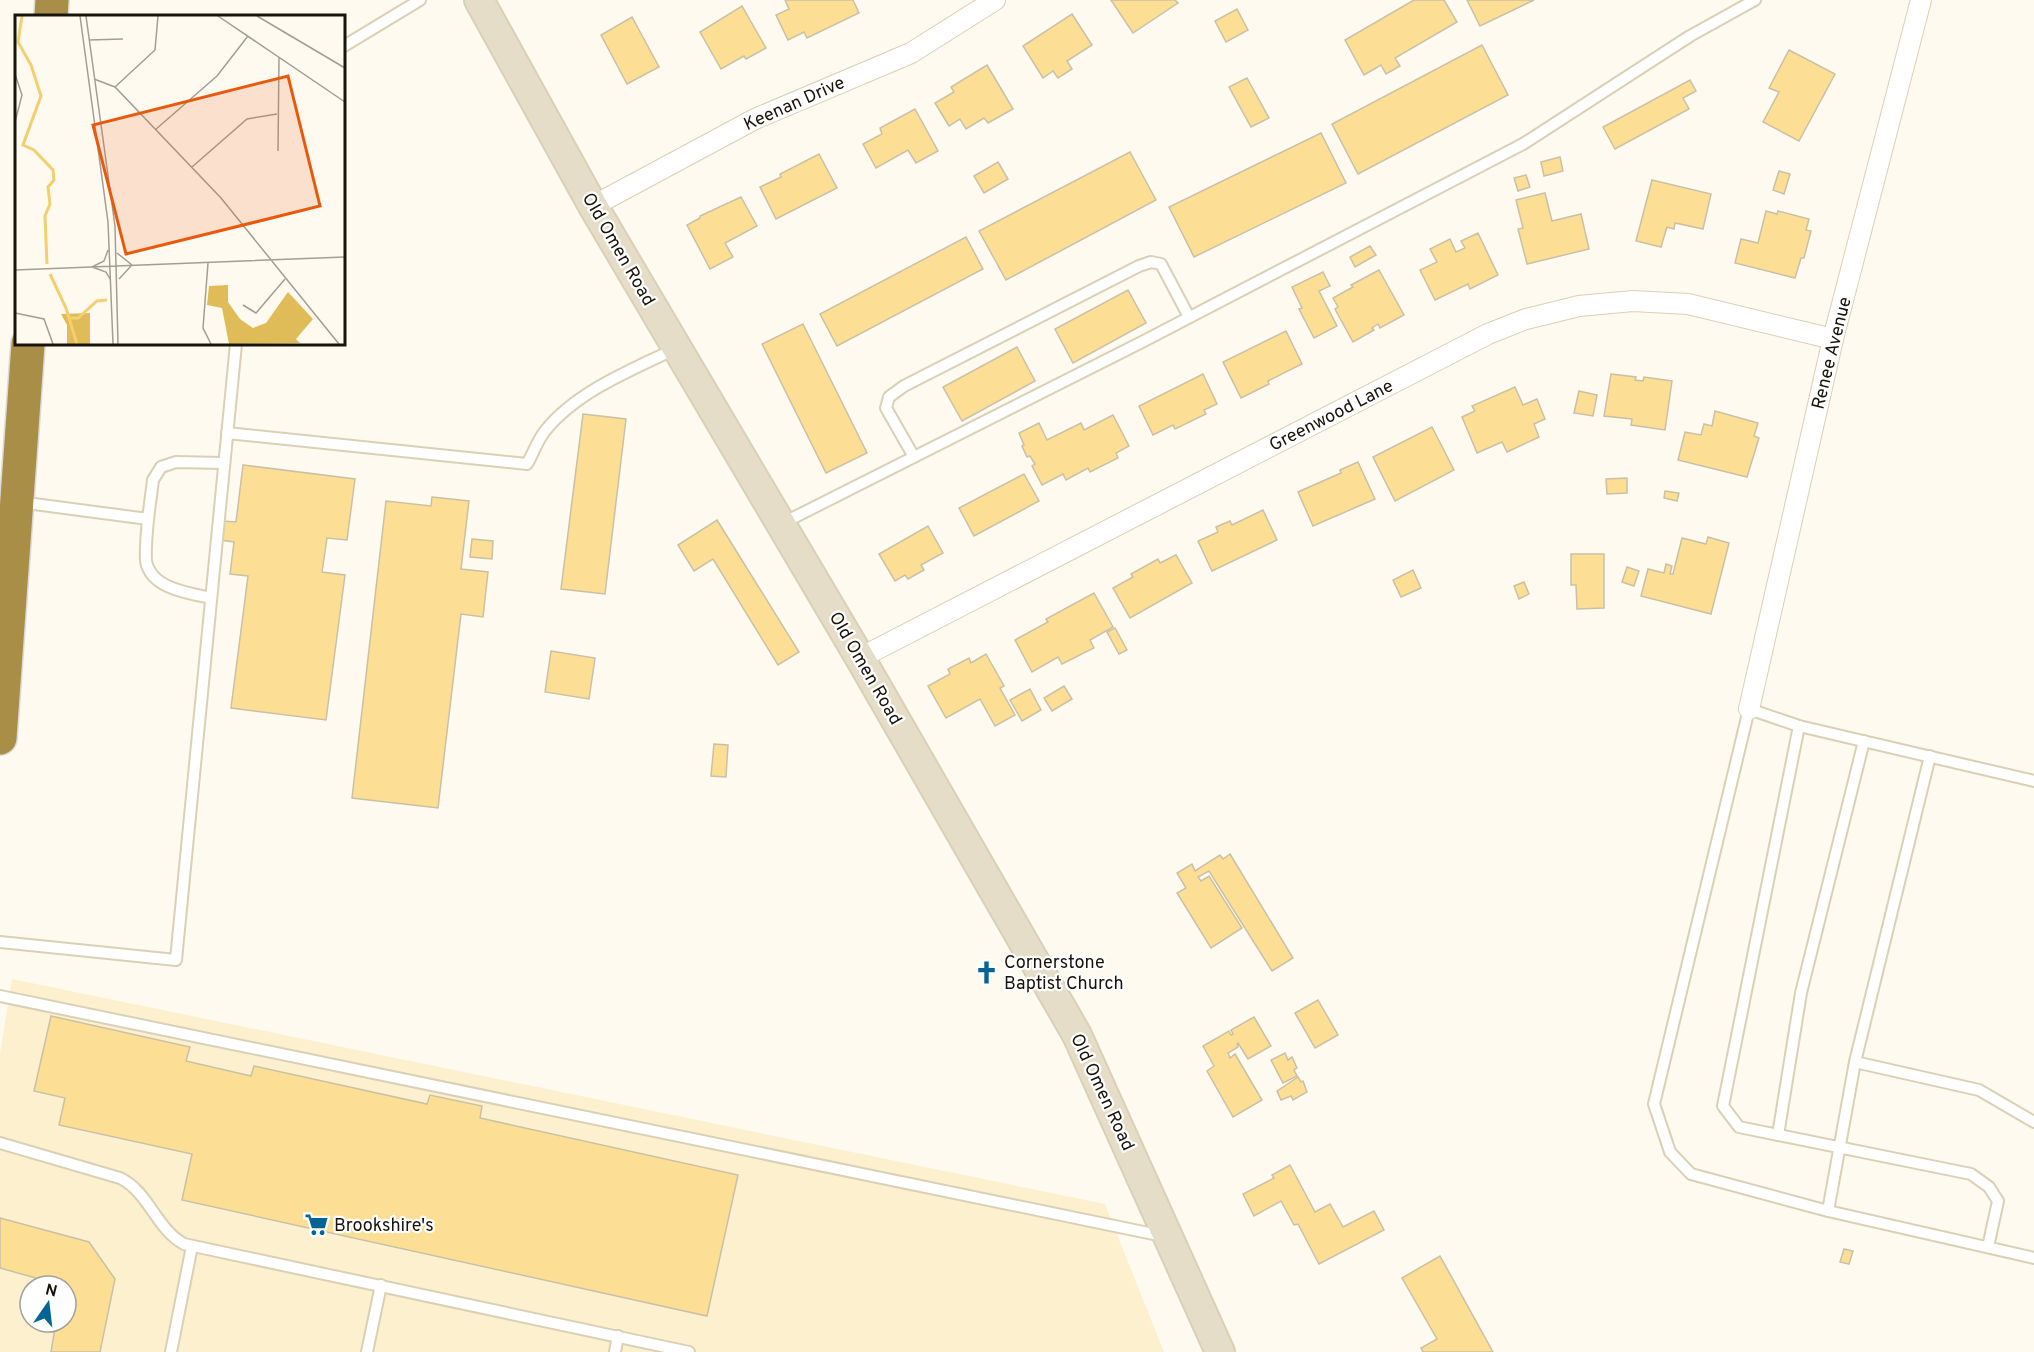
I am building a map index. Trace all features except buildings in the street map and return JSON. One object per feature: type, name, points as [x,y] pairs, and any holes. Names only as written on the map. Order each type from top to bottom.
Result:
[{"type":"highway","points":[[51,15],[52,0]]},
{"type":"highway","points":[[0,738],[17,501],[13,389],[28,345]]},
{"type":"street","name":"Old Omen Road","points":[[479,0],[593,206],[860,658],[1077,1035],[1220,1352]]},
{"type":"street","name":"Keenan Drive","points":[[593,206],[755,118],[911,53],[995,0]]},
{"type":"street","name":"Renee Avenue","points":[[1749,709],[1833,339],[1921,0]]},
{"type":"street","name":"Greenwood Lane","points":[[860,658],[1477,340],[1526,319],[1590,305],[1633,301],[1688,304],[1833,339]]},
{"type":"lane","points":[[345,45],[420,0]]},
{"type":"lane","points":[[781,524],[1190,317],[1523,144],[1690,36],[1755,0]]},
{"type":"lane","points":[[914,458],[886,408],[889,397],[904,386],[1139,266],[1151,262],[1161,264],[1190,317]]},
{"type":"lane","points":[[0,942],[176,960],[236,345]]},
{"type":"lane","points":[[227,433],[527,464],[544,432],[563,411],[611,379],[677,348]]},
{"type":"lane","points":[[211,598],[172,589],[154,577],[146,562],[148,519],[153,480],[161,467],[176,462],[224,463]]},
{"type":"lane","points":[[17,501],[148,519]]},
{"type":"lane","points":[[2034,781],[1799,726],[1749,709],[1654,1104],[1670,1152],[1691,1174],[1828,1211],[2034,1258]]},
{"type":"lane","points":[[1799,726],[1723,1106],[1739,1127],[1971,1174],[1989,1186],[1998,1201],[1988,1247]]},
{"type":"lane","points":[[1778,1135],[1801,993],[1864,741]]},
{"type":"lane","points":[[1828,1211],[1855,1062],[1930,756]]},
{"type":"lane","points":[[0,996],[1170,1238]]},
{"type":"lane","points":[[1855,1062],[1979,1090],[2034,1122]]},
{"type":"lane","points":[[0,1143],[120,1178],[137,1190],[171,1236],[192,1246],[689,1352]]},
{"type":"lane","points":[[171,1352],[192,1246]]},
{"type":"lane","points":[[367,1352],[381,1285]]},
{"type":"lane","points":[[615,1352],[618,1336]]},
{"type":"shaded area","points":[[12,979],[1105,1204],[1164,1352],[0,1352],[0,1054]]},
{"type":"place","name":"Cornerstone Baptist Church","points":[[986,972]]},
{"type":"place","name":"Brookshire's","points":[[316,1225]]}]
